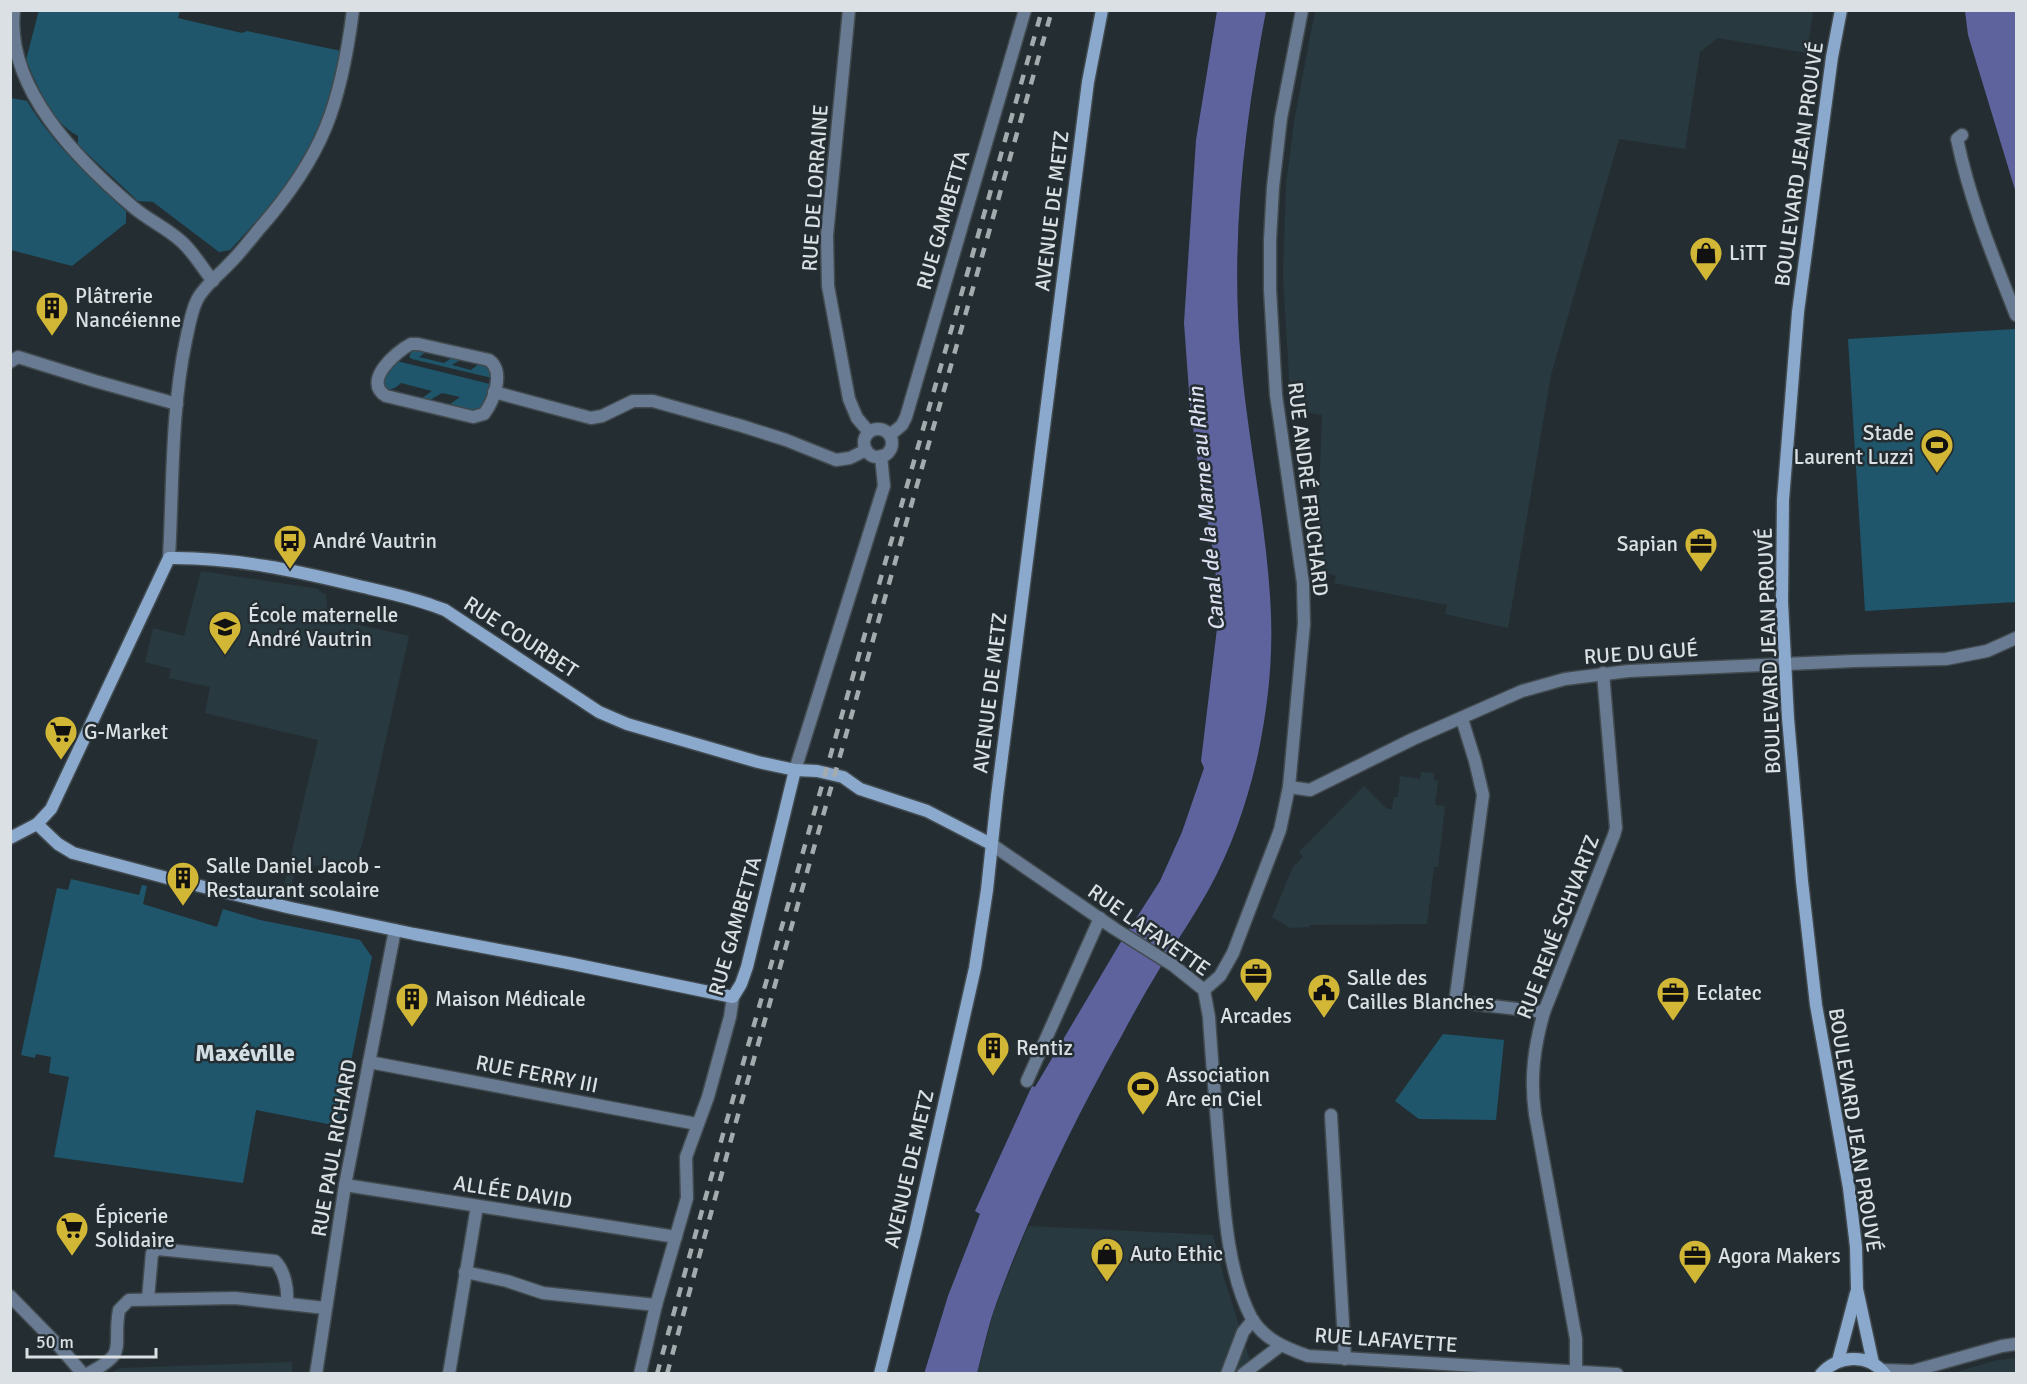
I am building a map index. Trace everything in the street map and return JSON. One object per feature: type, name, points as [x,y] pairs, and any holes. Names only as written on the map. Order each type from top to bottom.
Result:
[{"type":"street","points":[[14,10],[12,22],[14,38],[23,75],[48,117],[72,148],[135,209],[164,228],[189,249],[213,281]]},
{"type":"street","points":[[10,838],[44,819],[55,802],[169,558],[177,404],[184,352],[195,303],[200,294],[283,201],[321,142],[344,75],[353,10]]},
{"type":"street","name":"RUE DE LORRAINE","points":[[849,10],[828,223],[827,270],[849,399],[857,418],[869,432]]},
{"type":"street","name":"RUE GAMBETTA","points":[[890,435],[898,429],[906,417],[1025,10]]},
{"type":"street","name":"AVENUE DE METZ","points":[[880,1374],[975,968],[987,890],[1088,82],[1102,10]]},
{"type":"street","name":"RUE ANDRÉ FRUCHARD","points":[[1204,990],[1220,976],[1233,953],[1283,821],[1289,788],[1304,624],[1303,583],[1276,395],[1270,289],[1270,240],[1281,117],[1302,10]]},
{"type":"street","name":"BOULEVARD JEAN PROUVÉ","points":[[1841,10],[1832,57],[1798,312],[1783,500],[1782,602],[1784,664],[1802,881],[1816,1005],[1849,1188],[1856,1247],[1857,1289],[1880,1369]]},
{"type":"street","points":[[1962,135],[1957,139],[1965,176],[1986,240],[2016,315]]},
{"type":"street","points":[[411,344],[418,344],[489,360],[495,364],[498,372],[494,392],[484,414],[472,417],[387,396],[380,392],[377,380],[380,373],[400,350],[411,344]]},
{"type":"street","points":[[10,362],[18,357],[177,404]]},
{"type":"street","points":[[494,392],[591,418],[602,416],[633,401],[653,401],[753,429],[830,458],[843,459],[866,450]]},
{"type":"street","points":[[880,429],[890,435],[891,448],[887,453],[881,456],[870,454],[866,450],[865,437],[869,432],[880,429]]},
{"type":"street","name":"RUE GAMBETTA","points":[[640,1374],[656,1305],[687,1197],[686,1157],[717,1068],[733,997],[747,967],[795,770],[884,486],[881,456]]},
{"type":"street","name":"RUE COURBET","points":[[169,558],[195,557],[255,564],[426,603],[445,610],[599,712],[627,724],[758,762],[843,777],[860,789],[927,811],[991,844]]},
{"type":"street","name":"RUE DU GUÉ","points":[[1289,788],[1310,790],[1413,739],[1522,692],[1565,679],[1603,673],[1854,660],[1946,659],[1987,651],[2016,638]]},
{"type":"street","name":"RUE RENÉ SCHVARTZ","points":[[1576,1372],[1576,1339],[1532,1091],[1533,1060],[1544,1012],[1616,828],[1603,673]]},
{"type":"street","points":[[1462,719],[1478,770],[1482,795],[1456,995],[1466,1003],[1544,1012]]},
{"type":"street","points":[[37,824],[58,844],[73,853],[171,879],[395,930],[627,974],[733,997]]},
{"type":"street","name":"RUE LAFAYETTE","points":[[991,844],[1115,929],[1174,966],[1204,990],[1209,1017],[1227,1236],[1242,1295],[1253,1320],[1266,1335],[1280,1346],[1308,1356],[1617,1374]]},
{"type":"street","points":[[1027,1081],[1100,918]]},
{"type":"street","name":"RUE PAUL RICHARD","points":[[316,1374],[345,1185],[395,930]]},
{"type":"street","name":"RUE FERRY III","points":[[369,1062],[697,1124]]},
{"type":"street","points":[[1331,1115],[1345,1359]]},
{"type":"street","name":"ALLÉE DAVID","points":[[345,1185],[676,1237]]},
{"type":"street","points":[[449,1374],[477,1206]]},
{"type":"street","points":[[148,1299],[152,1253],[158,1249],[275,1261],[280,1265],[285,1279],[287,1303]]},
{"type":"street","points":[[465,1272],[507,1281],[543,1293],[656,1305]]},
{"type":"street","name":"BOULEVARD JEAN PROUVÉ","points":[[1838,1361],[1857,1289]]},
{"type":"street","points":[[10,1296],[85,1374],[109,1361],[115,1355],[118,1348],[119,1310],[129,1300],[235,1298],[326,1308]]},
{"type":"street","points":[[1227,1374],[1243,1332],[1253,1320]]},
{"type":"street","points":[[1819,1373],[1838,1361],[1856,1359],[1880,1369],[1912,1372],[2016,1344]]},
{"type":"street","points":[[1243,1374],[1280,1346]]},
{"type":"shaded area","points":[[39,10],[180,11],[178,18],[242,33],[247,31],[341,51],[333,87],[321,122],[296,173],[265,212],[230,250],[219,252],[153,202],[138,201],[78,145],[78,136],[60,122],[46,103],[26,60]]},
{"type":"shaded area","points":[[1315,11],[1813,11],[1807,53],[1718,38],[1700,52],[1685,149],[1619,139],[1551,375],[1508,628],[1445,614],[1447,605],[1334,583],[1336,576],[1318,571],[1322,415],[1291,410],[1283,276],[1286,185],[1295,116]]},
{"type":"shaded area","points":[[11,98],[27,101],[60,146],[126,211],[126,223],[72,266],[11,250]]},
{"type":"shaded area","name":"Stade Laurent Luzzi","points":[[2015,329],[2016,602],[1865,611],[1848,339]]},
{"type":"shaded area","points":[[414,347],[429,350],[419,357],[444,363],[455,356],[463,358],[452,365],[471,370],[480,363],[490,367],[492,378],[412,359],[409,357]]},
{"type":"shaded area","points":[[397,361],[490,384],[485,408],[475,411],[449,405],[460,397],[442,393],[430,400],[422,398],[432,391],[401,383],[393,388],[384,388],[382,378]]},
{"type":"shaded area","points":[[201,571],[319,589],[326,595],[328,618],[409,636],[363,841],[356,863],[296,867],[289,895],[282,893],[318,740],[205,713],[210,687],[169,678],[171,669],[145,662],[153,628],[184,636]]},
{"type":"shaded area","points":[[1421,772],[1434,773],[1434,780],[1438,781],[1435,805],[1445,806],[1438,867],[1434,867],[1427,924],[1310,925],[1309,927],[1290,928],[1272,917],[1293,867],[1303,857],[1299,852],[1364,786],[1387,809],[1392,809],[1394,797],[1398,797],[1400,776],[1420,779]]},
{"type":"shaded area","points":[[71,879],[139,895],[142,885],[147,886],[143,904],[217,927],[223,909],[260,920],[360,940],[372,957],[338,1126],[256,1110],[243,1183],[54,1157],[69,1077],[49,1073],[51,1057],[36,1054],[35,1058],[21,1055],[57,888],[68,890]]},
{"type":"shaded area","points":[[1443,1034],[1504,1040],[1496,1120],[1419,1119],[1395,1101]]},
{"type":"shaded area","points":[[1028,1226],[1213,1235],[1254,1373],[977,1374],[995,1307]]},
{"type":"shaded area","points":[[2016,1358],[2016,1373],[1953,1373],[1998,1360]]},
{"type":"shaded area","points":[[292,1362],[292,1373],[110,1373],[120,1368]]},
{"type":"water","name":"Canal de la Marne au Rhin","points":[[1217,11],[1266,11],[1251,98],[1241,185],[1237,273],[1241,361],[1268,567],[1271,616],[1270,675],[1258,754],[1249,789],[1225,857],[1203,899],[1130,1020],[1053,1168],[996,1304],[977,1373],[924,1374],[948,1296],[980,1214],[975,1211],[1032,1086],[1035,1087],[1119,945],[1160,881],[1182,832],[1204,768],[1201,761],[1218,620],[1215,563],[1190,405],[1184,323],[1196,140]]},
{"type":"water","points":[[1965,11],[2016,11],[2016,193],[1968,35]]},
{"type":"railway","points":[[657,1374],[1042,10]]},
{"type":"railway","points":[[667,1374],[734,1129],[1052,10]]},
{"type":"place","name":"LiTT","points":[[1706,282]]},
{"type":"place","name":"Plâtrerie Nancéienne","points":[[52,337]]},
{"type":"place","name":"Stade Laurent Luzzi","points":[[1937,474]]},
{"type":"place","name":"André Vautrin","points":[[290,570]]},
{"type":"place","name":"Sapian","points":[[1701,573]]},
{"type":"place","name":"École maternelle André Vautrin","points":[[225,656]]},
{"type":"place","name":"G-Market","points":[[61,761]]},
{"type":"place","name":"Salle Daniel Jacob - Restaurant scolaire","points":[[183,907]]},
{"type":"place","name":"Arcades","points":[[1256,1003]]},
{"type":"place","name":"Salle des Cailles Blanches","points":[[1324,1019]]},
{"type":"place","name":"Eclatec","points":[[1673,1022]]},
{"type":"place","name":"Maison Médicale","points":[[412,1028]]},
{"type":"place","name":"Rentiz","points":[[993,1077]]},
{"type":"place","name":"Association Arc en Ciel","points":[[1143,1116]]},
{"type":"place","name":"Épicerie Solidaire","points":[[72,1257]]},
{"type":"place","name":"Auto Ethic","points":[[1107,1283]]},
{"type":"place","name":"Agora Makers","points":[[1695,1285]]},
{"type":"district","name":"Maxéville","points":[[245,1053]]}]
